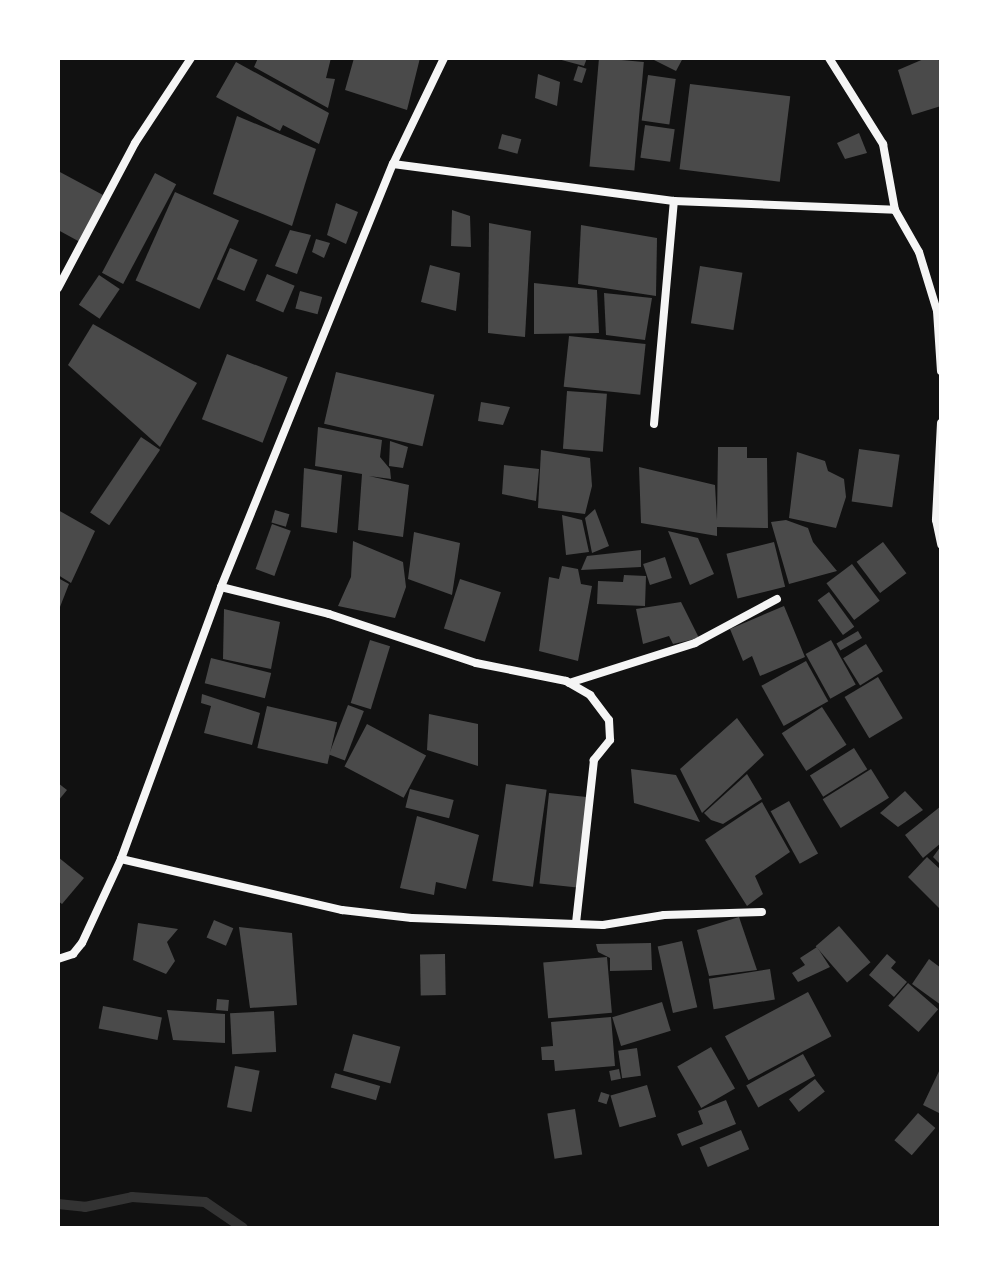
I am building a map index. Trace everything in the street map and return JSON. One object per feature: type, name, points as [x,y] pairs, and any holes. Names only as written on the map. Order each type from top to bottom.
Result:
[{"type":"street","points":[[58,288],[135,143],[191,58]]},
{"type":"street","points":[[58,959],[73,954],[82,943],[121,859],[221,587],[393,164],[444,58]]},
{"type":"street","points":[[829,58],[883,144],[895,210],[919,252],[937,311],[941,371]]},
{"type":"street","points":[[393,164],[674,201],[895,210]]},
{"type":"street","points":[[654,424],[674,201]]},
{"type":"street","points":[[941,423],[936,520],[941,544]]},
{"type":"street","points":[[221,587],[329,614],[476,663],[569,683],[590,695],[609,720],[610,740],[594,760],[576,923]]},
{"type":"street","points":[[569,683],[695,643],[777,599]]},
{"type":"street","points":[[121,859],[342,910],[412,918],[576,923],[762,912]]},
{"type":"building","points":[[258,58],[331,58],[326,78],[335,79],[328,108],[254,67]]},
{"type":"building","points":[[354,58],[420,58],[407,110],[345,90]]},
{"type":"building","points":[[554,58],[587,58],[584,66]]},
{"type":"building","points":[[599,58],[644,62],[634,171],[590,167]]},
{"type":"building","points":[[650,58],[683,58],[676,71]]},
{"type":"building","points":[[926,58],[938,58],[941,66],[941,106],[912,115],[898,70]]},
{"type":"building","points":[[236,62],[329,113],[319,144],[283,125],[280,131],[216,97]]},
{"type":"building","points":[[578,66],[587,69],[582,83],[573,80]]},
{"type":"building","points":[[538,74],[560,82],[557,106],[535,98]]},
{"type":"building","points":[[648,75],[676,79],[669,124],[642,121]]},
{"type":"building","points":[[690,84],[790,96],[780,182],[680,169]]},
{"type":"building","points":[[237,116],[316,149],[292,226],[213,194]]},
{"type":"building","points":[[645,125],[675,129],[670,162],[640,158]]},
{"type":"building","points":[[859,133],[867,153],[845,159],[837,143]]},
{"type":"building","points":[[502,134],[521,139],[517,154],[498,148]]},
{"type":"building","points":[[58,171],[103,195],[80,242],[58,230]]},
{"type":"building","points":[[155,173],[176,184],[123,284],[102,273]]},
{"type":"building","points":[[175,192],[239,220],[199,309],[136,281]]},
{"type":"building","points":[[336,203],[358,212],[346,244],[327,235]]},
{"type":"building","points":[[452,210],[470,216],[471,247],[451,246]]},
{"type":"building","points":[[489,223],[531,231],[525,337],[488,333]]},
{"type":"building","points":[[581,225],[657,238],[656,296],[578,284]]},
{"type":"building","points":[[290,230],[311,235],[297,274],[275,266]]},
{"type":"building","points":[[316,239],[330,243],[324,258],[312,252]]},
{"type":"building","points":[[230,248],[258,260],[244,291],[217,279]]},
{"type":"building","points":[[430,265],[460,273],[456,311],[421,302]]},
{"type":"building","points":[[700,266],[742,273],[733,330],[691,323]]},
{"type":"building","points":[[267,274],[295,286],[283,312],[256,301]]},
{"type":"building","points":[[99,275],[120,289],[100,319],[79,305]]},
{"type":"building","points":[[534,283],[597,290],[599,333],[534,334]]},
{"type":"building","points":[[300,291],[322,297],[318,314],[295,308]]},
{"type":"building","points":[[604,293],[652,298],[645,340],[606,335]]},
{"type":"building","points":[[93,324],[197,383],[160,447],[68,365]]},
{"type":"building","points":[[569,336],[646,344],[640,395],[564,387]]},
{"type":"building","points":[[227,354],[288,377],[263,443],[202,419]]},
{"type":"building","points":[[336,372],[434,395],[422,446],[324,424]]},
{"type":"building","points":[[567,391],[607,394],[603,452],[563,449]]},
{"type":"building","points":[[481,402],[510,407],[503,425],[478,421]]},
{"type":"building","points":[[318,427],[382,440],[380,457],[390,469],[391,479],[369,476],[409,485],[403,537],[358,530],[362,474],[315,466]]},
{"type":"building","points":[[141,437],[160,450],[109,525],[90,512]]},
{"type":"building","points":[[390,441],[408,447],[403,468],[389,466]]},
{"type":"building","points":[[718,447],[747,447],[747,458],[767,458],[768,528],[717,527],[717,536],[641,523],[639,467],[715,485],[717,520]]},
{"type":"building","points":[[859,449],[900,455],[892,507],[852,501]]},
{"type":"building","points":[[541,450],[590,458],[592,486],[585,514],[538,508]]},
{"type":"building","points":[[797,452],[825,461],[828,471],[844,479],[846,497],[836,528],[789,518]]},
{"type":"building","points":[[504,465],[539,469],[536,501],[502,494]]},
{"type":"building","points":[[304,468],[342,475],[337,533],[301,527]]},
{"type":"building","points":[[595,509],[609,546],[592,553],[585,518]]},
{"type":"building","points":[[58,510],[95,531],[71,583],[58,575]]},
{"type":"building","points":[[275,510],[289,514],[286,527],[271,522]]},
{"type":"building","points":[[562,515],[582,520],[589,552],[566,555]]},
{"type":"building","points":[[786,520],[808,528],[813,542],[837,571],[789,584],[771,522]]},
{"type":"building","points":[[272,524],[291,531],[274,576],[256,569]]},
{"type":"building","points":[[668,531],[698,538],[714,574],[690,585]]},
{"type":"building","points":[[414,532],[460,543],[452,595],[408,579]]},
{"type":"building","points":[[353,541],[403,562],[406,587],[395,618],[338,606],[351,577]]},
{"type":"building","points":[[774,542],[785,587],[738,598],[726,554]]},
{"type":"building","points":[[883,542],[906,573],[880,593],[857,562]]},
{"type":"building","points":[[641,550],[641,567],[581,570],[587,556]]},
{"type":"building","points":[[665,557],[672,578],[650,585],[643,564]]},
{"type":"building","points":[[852,564],[880,601],[854,620],[826,583]]},
{"type":"building","points":[[562,566],[578,569],[581,584],[592,586],[578,661],[539,651],[549,577],[559,579]]},
{"type":"building","points":[[624,575],[646,576],[645,606],[597,604],[598,581],[623,582]]},
{"type":"building","points":[[58,578],[69,584],[58,612]]},
{"type":"building","points":[[460,579],[501,592],[485,642],[444,628]]},
{"type":"building","points":[[829,592],[854,627],[843,635],[818,600]]},
{"type":"building","points":[[681,602],[699,638],[673,644],[669,636],[643,644],[636,609]]},
{"type":"building","points":[[784,606],[805,657],[760,676],[752,656],[743,661],[730,629]]},
{"type":"building","points":[[224,609],[280,622],[271,669],[223,659]]},
{"type":"building","points":[[858,631],[862,638],[840,650],[836,644]]},
{"type":"building","points":[[370,640],[390,646],[371,709],[351,703]]},
{"type":"building","points":[[831,640],[856,685],[830,699],[806,654]]},
{"type":"building","points":[[866,644],[883,671],[860,685],[843,658]]},
{"type":"building","points":[[211,658],[271,673],[265,698],[205,683]]},
{"type":"building","points":[[806,661],[828,701],[784,726],[761,686]]},
{"type":"building","points":[[878,677],[903,718],[869,738],[845,697]]},
{"type":"building","points":[[202,694],[260,713],[252,745],[204,733],[211,706],[201,703]]},
{"type":"building","points":[[348,705],[364,711],[345,761],[329,754]]},
{"type":"building","points":[[267,706],[337,722],[327,764],[257,748]]},
{"type":"building","points":[[822,707],[847,745],[806,771],[782,733]]},
{"type":"building","points":[[429,714],[478,724],[478,766],[427,750]]},
{"type":"building","points":[[737,718],[764,755],[702,813],[680,769]]},
{"type":"building","points":[[367,724],[426,755],[404,798],[344,766]]},
{"type":"building","points":[[854,748],[867,769],[823,797],[810,776]]},
{"type":"building","points":[[631,769],[676,775],[700,822],[634,803]]},
{"type":"building","points":[[871,769],[889,798],[841,828],[823,799]]},
{"type":"building","points":[[747,774],[762,799],[723,824],[711,820],[704,813]]},
{"type":"building","points":[[58,783],[67,790],[58,801]]},
{"type":"building","points":[[506,784],[547,790],[533,887],[492,881]]},
{"type":"building","points":[[410,789],[454,800],[449,818],[405,807]]},
{"type":"building","points":[[905,791],[923,810],[898,827],[880,813]]},
{"type":"building","points":[[549,793],[587,797],[577,887],[539,884]]},
{"type":"building","points":[[789,801],[818,853],[800,864],[771,811]]},
{"type":"building","points":[[762,802],[790,852],[755,876],[763,894],[747,906],[705,840]]},
{"type":"building","points":[[941,806],[941,843],[923,858],[905,835]]},
{"type":"building","points":[[417,816],[479,835],[466,889],[436,882],[434,895],[400,888]]},
{"type":"building","points":[[941,846],[941,865],[933,857]]},
{"type":"building","points":[[58,857],[84,878],[62,904],[58,901]]},
{"type":"building","points":[[927,857],[941,870],[941,910],[908,877]]},
{"type":"building","points":[[739,917],[757,970],[709,976],[697,930]]},
{"type":"building","points":[[214,920],[233,928],[226,946],[207,937]]},
{"type":"building","points":[[138,923],[178,929],[167,942],[175,961],[166,974],[133,960]]},
{"type":"building","points":[[839,926],[870,962],[847,983],[816,946]]},
{"type":"building","points":[[239,927],[292,933],[297,1005],[250,1008]]},
{"type":"building","points":[[682,941],[697,1007],[673,1013],[658,947]]},
{"type":"building","points":[[651,943],[652,970],[610,971],[610,958],[598,952],[596,944]]},
{"type":"building","points":[[817,947],[830,967],[798,982],[792,973],[805,965],[800,958]]},
{"type":"building","points":[[420,954],[445,954],[446,995],[421,995]]},
{"type":"building","points":[[887,954],[896,962],[891,968],[907,982],[894,997],[869,975]]},
{"type":"building","points":[[607,957],[612,1013],[548,1018],[543,963]]},
{"type":"building","points":[[929,959],[941,968],[941,1005],[912,984]]},
{"type":"building","points":[[770,969],[775,1000],[714,1009],[709,979]]},
{"type":"building","points":[[908,983],[938,1009],[919,1032],[888,1006]]},
{"type":"building","points":[[808,992],[831,1036],[748,1080],[725,1036]]},
{"type":"building","points":[[217,999],[229,1000],[228,1011],[216,1010]]},
{"type":"building","points":[[662,1002],[671,1031],[621,1046],[612,1017]]},
{"type":"building","points":[[103,1006],[162,1017],[158,1040],[99,1029]]},
{"type":"building","points":[[167,1010],[225,1014],[225,1043],[173,1040]]},
{"type":"building","points":[[274,1011],[276,1052],[232,1054],[230,1013]]},
{"type":"building","points":[[611,1017],[615,1066],[555,1071],[554,1060],[542,1060],[541,1047],[553,1046],[551,1022]]},
{"type":"building","points":[[353,1034],[400,1047],[390,1083],[343,1071]]},
{"type":"building","points":[[711,1047],[735,1089],[701,1108],[677,1066]]},
{"type":"building","points":[[637,1048],[641,1076],[622,1078],[618,1051]]},
{"type":"building","points":[[803,1054],[815,1076],[758,1107],[746,1086]]},
{"type":"building","points":[[235,1066],[260,1071],[252,1112],[227,1107]]},
{"type":"building","points":[[941,1067],[941,1114],[923,1105]]},
{"type":"building","points":[[619,1069],[621,1079],[611,1081],[609,1071]]},
{"type":"building","points":[[335,1073],[380,1086],[376,1100],[331,1087]]},
{"type":"building","points":[[815,1079],[825,1092],[799,1112],[789,1099]]},
{"type":"building","points":[[647,1085],[656,1117],[620,1127],[610,1095]]},
{"type":"building","points":[[601,1092],[610,1095],[606,1104],[598,1102]]},
{"type":"building","points":[[726,1100],[736,1124],[682,1146],[677,1134],[703,1124],[698,1111]]},
{"type":"building","points":[[575,1109],[582,1154],[555,1159],[547,1113]]},
{"type":"building","points":[[918,1113],[935,1128],[912,1155],[894,1140]]},
{"type":"building","points":[[741,1130],[749,1149],[708,1167],[700,1148]]},
{"type":"waterway","points":[[58,1204],[85,1207],[132,1197],[205,1202],[243,1228]]}]
